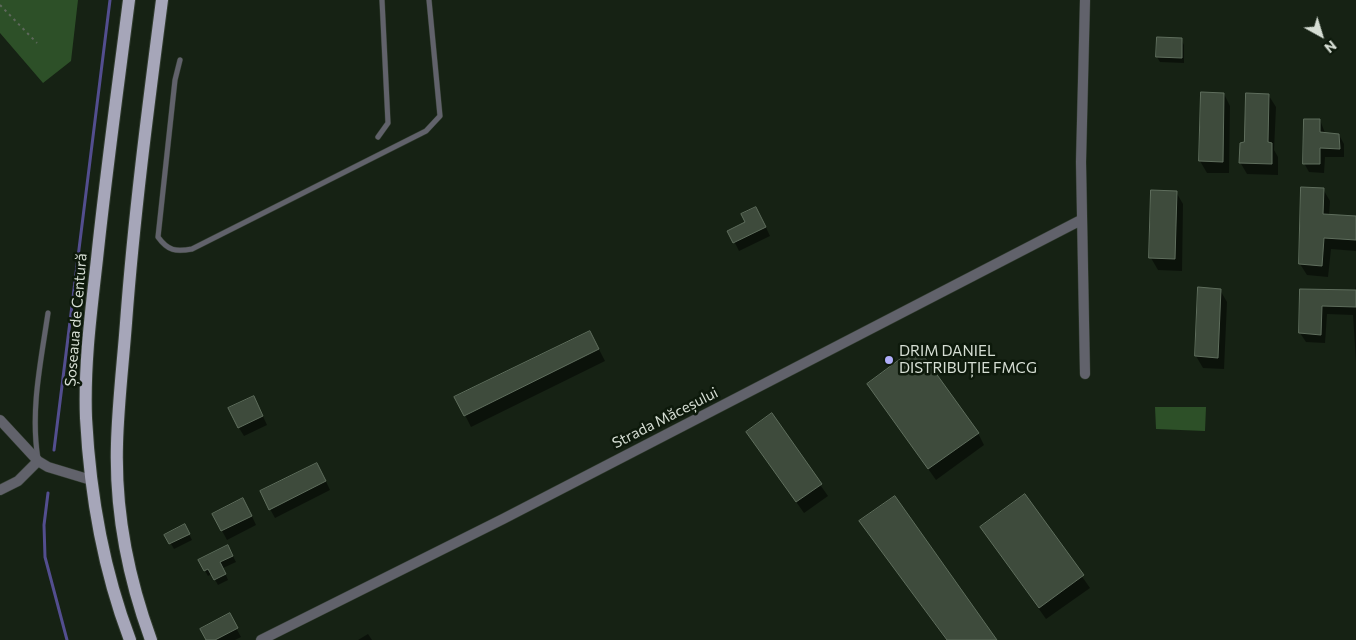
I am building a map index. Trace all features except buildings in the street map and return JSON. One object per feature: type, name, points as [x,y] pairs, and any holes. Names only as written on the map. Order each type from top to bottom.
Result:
[{"type":"main road","name":"Șoseaua de Centură","points":[[129,0],[88,342],[86,417],[91,480],[107,568],[130,640]]},
{"type":"main road","points":[[151,640],[137,598],[125,548],[118,484],[117,444],[132,238],[162,0]]},
{"type":"street","points":[[1085,0],[1081,220],[1085,374]]},
{"type":"street","name":"Strada Măceșului","points":[[261,640],[503,519],[1081,220]]},
{"type":"street","points":[[0,420],[38,462],[48,467],[91,480]]},
{"type":"street","points":[[0,490],[18,481],[38,462]]},
{"type":"lane","points":[[378,137],[388,123],[382,0]]},
{"type":"lane","points":[[180,60],[175,80],[158,237],[170,249],[180,252],[192,249],[426,131],[434,125],[440,116],[430,0]]},
{"type":"lane","points":[[38,462],[35,443],[37,386],[48,313]]},
{"type":"path","points":[[0,5],[36,43]]},
{"type":"green space","points":[[0,0],[78,0],[71,61],[43,83],[0,33]]},
{"type":"green space","points":[[1155,407],[1206,407],[1205,431],[1156,429]]},
{"type":"waterway","points":[[54,450],[110,0]]},
{"type":"waterway","points":[[48,493],[44,525],[45,557],[67,640]]},
{"type":"place","name":"DRIM DANIEL DISTRIBUȚIE FMCG","points":[[889,360]]}]
